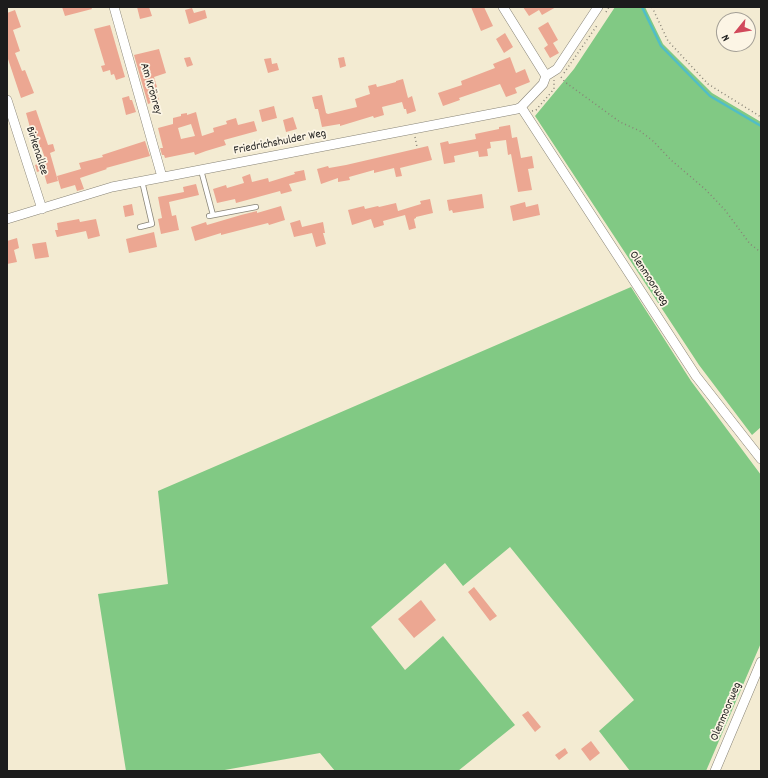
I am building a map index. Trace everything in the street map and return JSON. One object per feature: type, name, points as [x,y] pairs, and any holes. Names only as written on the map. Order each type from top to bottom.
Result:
[{"type":"street","name":"Am Krönrey","points":[[114,7],[162,177]]},
{"type":"street","points":[[503,7],[552,75]]},
{"type":"street","points":[[521,107],[552,75],[598,7]]},
{"type":"street","name":"Birkenallee","points":[[7,100],[42,208]]},
{"type":"street","name":"Friedrichshulder Weg","points":[[7,219],[112,187],[521,107]]},
{"type":"street","name":"Olenmoorweg","points":[[521,107],[696,376],[761,460]]},
{"type":"street","name":"Olenmoorweg","points":[[715,771],[761,662]]},
{"type":"lane","points":[[201,170],[211,216],[256,207]]},
{"type":"lane","points":[[140,227],[152,224],[142,181]]},
{"type":"path","points":[[652,7],[668,42],[708,84],[761,117]]},
{"type":"path","points":[[530,111],[536,110],[554,89],[552,75]]},
{"type":"path","points":[[552,75],[565,82],[620,122],[640,131],[704,189],[725,210],[750,244],[758,250],[761,250]]},
{"type":"path","points":[[414,136],[417,147]]},
{"type":"green space","points":[[615,7],[645,7],[663,44],[712,93],[761,122],[761,427],[752,435],[699,365],[535,116],[574,69]]},
{"type":"green space","points":[[631,287],[691,381],[761,475],[761,643],[706,771],[630,771],[599,731],[634,700],[510,547],[463,586],[445,563],[371,627],[405,670],[443,636],[515,725],[458,771],[335,771],[320,753],[219,771],[126,771],[98,594],[168,584],[158,491]]},
{"type":"building","points":[[62,7],[91,7],[92,9],[65,16]]},
{"type":"building","points":[[137,7],[149,7],[152,16],[140,19]]},
{"type":"building","points":[[471,7],[484,7],[493,26],[481,31]]},
{"type":"building","points":[[523,7],[556,7],[542,15],[539,10],[529,16]]},
{"type":"building","points":[[192,8],[194,13],[205,10],[207,18],[189,24],[185,10]]},
{"type":"building","points":[[15,10],[21,27],[13,30],[20,51],[15,53],[22,71],[25,70],[34,93],[21,98],[7,56],[7,13]]},
{"type":"building","points":[[548,22],[558,40],[553,43],[559,53],[550,58],[544,48],[548,45],[538,28]]},
{"type":"building","points":[[110,25],[125,77],[116,80],[114,74],[111,75],[110,70],[103,72],[101,66],[105,65],[94,29]]},
{"type":"building","points":[[505,33],[513,47],[504,53],[496,39]]},
{"type":"building","points":[[159,49],[166,73],[154,77],[157,87],[155,88],[159,100],[148,104],[134,55]]},
{"type":"building","points":[[190,57],[193,65],[187,67],[184,58]]},
{"type":"building","points":[[344,57],[346,66],[340,68],[338,58]]},
{"type":"building","points":[[510,57],[516,73],[525,69],[530,82],[515,88],[517,93],[506,97],[500,84],[459,98],[460,100],[443,106],[438,93],[462,85],[461,81],[495,68],[493,64]]},
{"type":"building","points":[[271,58],[272,64],[277,63],[279,70],[268,73],[264,59]]},
{"type":"building","points":[[403,79],[408,98],[412,96],[416,111],[407,114],[402,102],[382,107],[384,115],[374,118],[373,116],[340,126],[340,124],[322,127],[318,109],[315,109],[312,97],[322,95],[326,113],[328,114],[357,107],[355,99],[370,94],[368,86],[376,84],[377,87]]},
{"type":"building","points":[[129,96],[136,112],[126,115],[122,98]]},
{"type":"building","points":[[274,106],[277,118],[262,122],[259,110]]},
{"type":"building","points":[[36,110],[48,145],[53,144],[55,151],[50,153],[58,181],[47,184],[43,170],[37,172],[35,165],[46,161],[41,147],[36,149],[26,113]]},
{"type":"building","points":[[196,112],[202,136],[214,132],[213,128],[227,124],[226,121],[236,118],[238,125],[254,121],[257,131],[224,140],[226,145],[195,155],[194,152],[165,158],[164,155],[162,155],[160,148],[163,148],[158,128],[173,124],[173,118],[181,116],[181,114],[187,113],[187,115]],"holes":[[[191,124],[195,136],[181,139],[178,128]]]},
{"type":"building","points":[[293,117],[297,129],[286,132],[283,120]]},
{"type":"building","points":[[510,125],[512,138],[517,137],[521,158],[532,156],[534,168],[528,169],[532,190],[518,192],[511,154],[508,155],[506,140],[490,142],[491,148],[487,149],[488,156],[479,157],[478,151],[454,156],[455,162],[444,164],[440,143],[448,141],[449,144],[476,139],[475,134]]},
{"type":"building","points":[[145,141],[150,156],[106,168],[107,169],[80,178],[84,189],[77,191],[75,185],[61,189],[57,176],[81,169],[79,163],[103,157],[102,155]]},
{"type":"building","points":[[428,146],[432,160],[400,168],[402,176],[396,177],[394,168],[374,173],[374,170],[349,177],[350,180],[338,182],[338,178],[321,184],[317,169],[328,166],[329,168],[346,165]]},
{"type":"building","points":[[304,170],[306,180],[289,184],[292,191],[281,194],[280,191],[236,203],[235,199],[217,203],[213,189],[226,185],[227,188],[244,183],[242,177],[250,174],[252,182],[268,178],[269,182],[295,174],[294,172]]},
{"type":"building","points":[[196,184],[199,195],[169,202],[172,216],[176,215],[179,230],[161,234],[158,219],[162,218],[158,197],[184,192],[183,187]]},
{"type":"building","points":[[482,194],[484,208],[453,213],[452,210],[449,211],[447,200]]},
{"type":"building","points":[[430,199],[433,213],[416,217],[414,219],[416,228],[409,230],[405,215],[383,221],[384,225],[374,228],[371,219],[352,225],[348,210],[364,206],[365,209],[396,203],[398,211],[421,204],[420,201]]},
{"type":"building","points":[[525,202],[526,207],[538,204],[540,215],[513,221],[510,206]]},
{"type":"building","points":[[132,204],[134,215],[125,217],[123,206]]},
{"type":"building","points":[[281,206],[285,220],[269,225],[268,223],[221,235],[221,233],[195,241],[191,227],[206,222],[207,225],[241,215],[257,211],[257,213]]},
{"type":"building","points":[[79,219],[80,222],[96,219],[100,236],[88,239],[86,231],[57,237],[55,230],[58,230],[57,223]]},
{"type":"building","points":[[300,220],[302,227],[323,222],[325,233],[323,233],[326,244],[316,247],[312,233],[294,237],[290,223]]},
{"type":"building","points":[[154,232],[157,247],[129,253],[126,239]]},
{"type":"building","points":[[17,238],[19,248],[14,250],[17,262],[7,264],[7,241]]},
{"type":"building","points":[[46,242],[49,257],[35,259],[32,244]]},
{"type":"building","points":[[474,587],[497,616],[490,621],[468,592]]},
{"type":"building","points":[[421,600],[436,620],[414,638],[398,619]]},
{"type":"building","points":[[528,711],[541,727],[535,732],[522,715]]},
{"type":"building","points":[[591,741],[600,753],[590,761],[581,749]]},
{"type":"building","points":[[565,748],[568,753],[559,760],[555,755]]},
{"type":"waterway","points":[[642,7],[661,46],[710,96],[761,126]]}]
